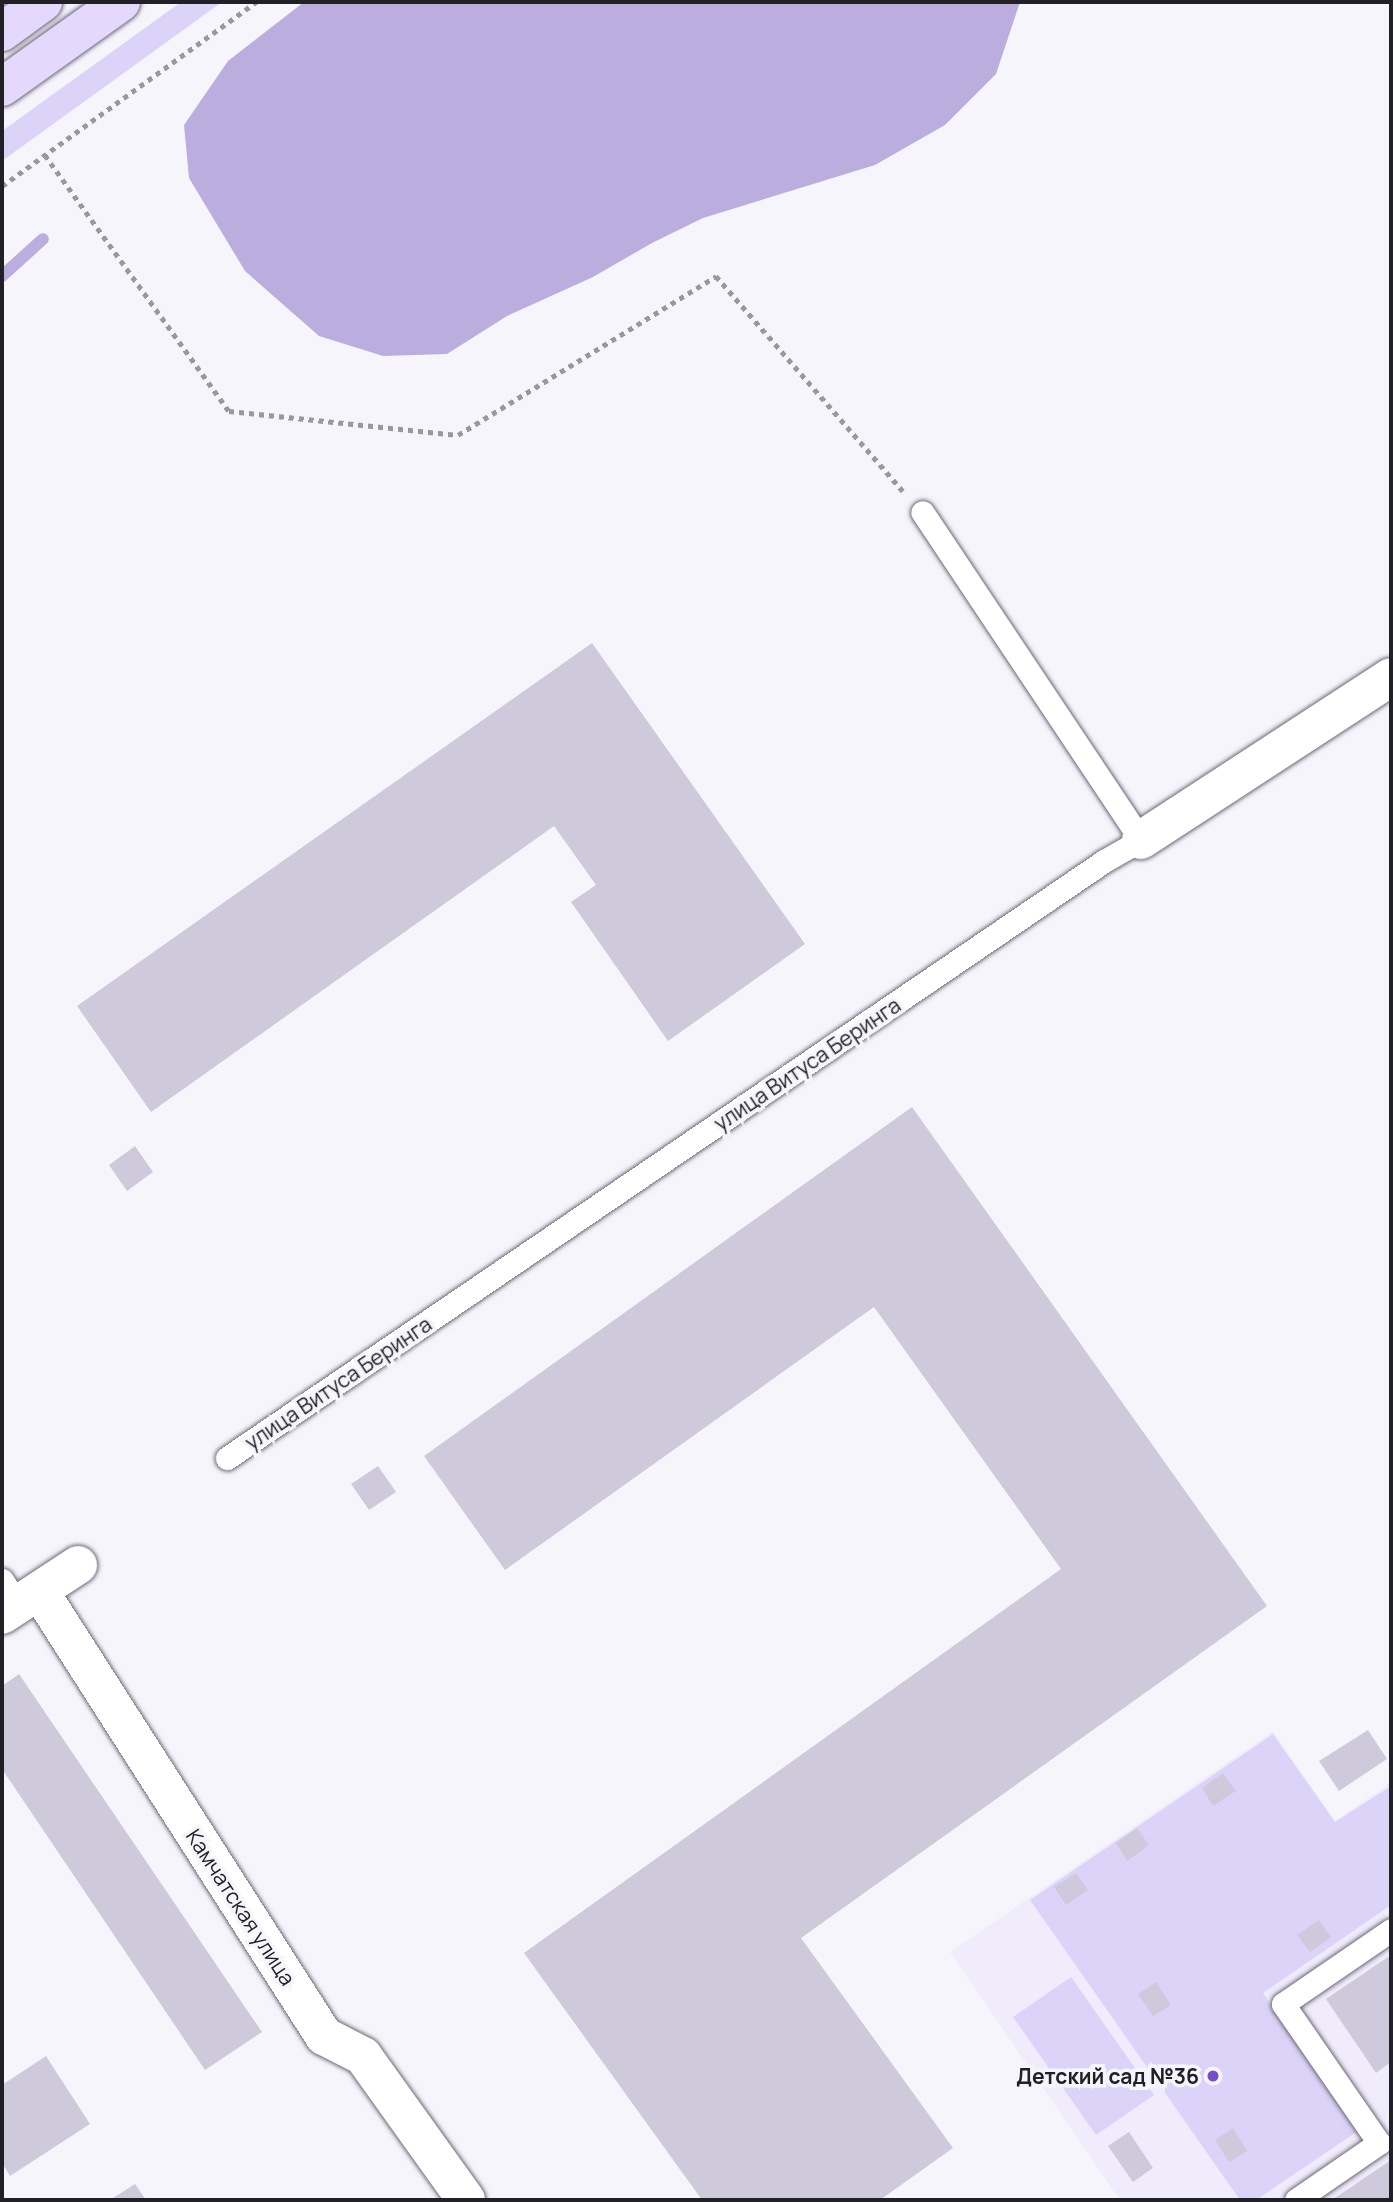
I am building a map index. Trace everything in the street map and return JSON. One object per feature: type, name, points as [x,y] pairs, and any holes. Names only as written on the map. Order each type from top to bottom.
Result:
[{"type":"main road","points":[[2,32],[43,2]]},
{"type":"main road","points":[[2,87],[121,2]]},
{"type":"street","name":"улица Витуса Беринга","points":[[1141,840],[1391,677]]},
{"type":"street","name":"Камчатская улица","points":[[78,1565],[15,1598],[324,2036],[363,2056],[466,2200]]},
{"type":"lane","points":[[922,512],[1141,840]]},
{"type":"lane","name":"улица Витуса Беринга","points":[[228,1458],[1081,877],[1141,840]]},
{"type":"lane","points":[[1296,2200],[1379,2143],[1283,2004],[1391,1930]]},
{"type":"path","points":[[2,187],[256,2]]},
{"type":"path","points":[[45,155],[229,411],[458,435],[716,276],[922,512]]},
{"type":"shaded area","points":[[181,2],[222,2],[2,161],[2,131]]},
{"type":"shaded area","points":[[304,2],[1020,2],[996,74],[945,125],[875,165],[703,218],[593,277],[507,316],[447,354],[383,356],[319,336],[245,271],[189,178],[184,125],[228,61]]},
{"type":"shaded area","name":"Детский сад №36","points":[[1273,1731],[1335,1821],[1391,1782],[1391,2200],[1120,2200],[950,1952]]},
{"type":"shaded area","name":"Детский сад №36","points":[[1273,1734],[1335,1822],[1391,1786],[1391,1905],[1263,1993],[1358,2131],[1256,2200],[1240,2200],[1030,1900]]},
{"type":"shaded area","points":[[1071,1977],[1154,2095],[1096,2135],[1013,2017]]},
{"type":"building","points":[[592,643],[805,944],[668,1041],[571,902],[596,885],[554,826],[151,1112],[77,1006]]},
{"type":"building","points":[[912,1107],[1267,1606],[801,1938],[953,2148],[880,2200],[702,2200],[524,1953],[1061,1569],[874,1307],[505,1570],[424,1456]]},
{"type":"building","points":[[135,1146],[153,1172],[127,1191],[109,1165]]},
{"type":"building","points":[[378,1466],[396,1492],[369,1510],[351,1484]]},
{"type":"building","points":[[19,1674],[262,2032],[205,2070],[2,1769],[2,1686]]},
{"type":"building","points":[[1368,1730],[1387,1759],[1339,1791],[1319,1761]]},
{"type":"building","points":[[1223,1773],[1236,1791],[1213,1806],[1202,1788]]},
{"type":"building","points":[[1137,1828],[1149,1845],[1127,1861],[1116,1843]]},
{"type":"building","points":[[1076,1873],[1088,1890],[1066,1905],[1054,1887]]},
{"type":"building","points":[[1319,1920],[1331,1937],[1310,1952],[1297,1935]]},
{"type":"building","points":[[1391,1955],[1391,2062],[1376,2073],[1326,1999]]},
{"type":"building","points":[[1156,1982],[1171,2005],[1153,2016],[1138,1994]]},
{"type":"building","points":[[46,2056],[90,2124],[10,2176],[2,2163],[2,2085]]},
{"type":"building","points":[[1233,2128],[1247,2151],[1229,2162],[1215,2140]]},
{"type":"building","points":[[1129,2132],[1153,2168],[1133,2182],[1108,2146]]},
{"type":"building","points":[[1391,2160],[1391,2200],[1332,2200]]},
{"type":"building","points":[[135,2184],[146,2200],[110,2200]]},
{"type":"waterway","points":[[2,276],[43,239]]},
{"type":"place","name":"Детский сад №36","points":[[1213,2076]]}]
